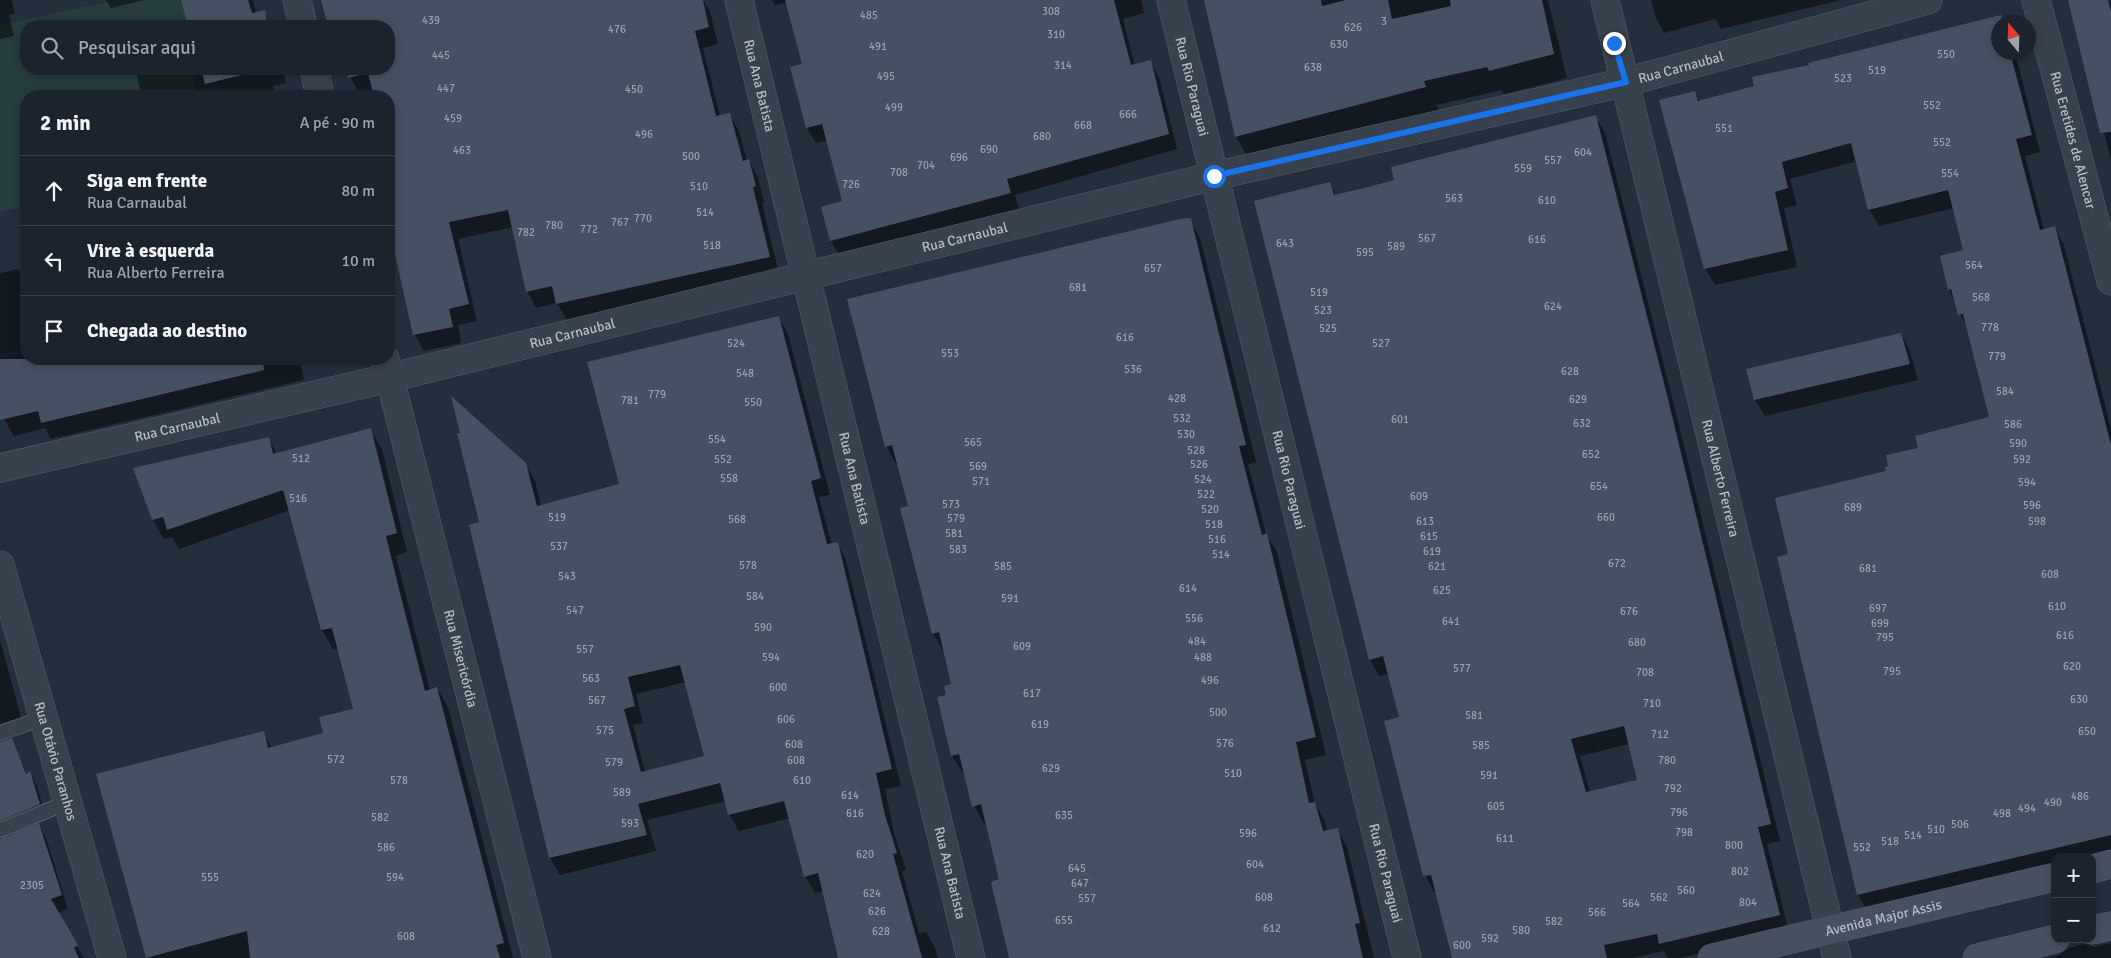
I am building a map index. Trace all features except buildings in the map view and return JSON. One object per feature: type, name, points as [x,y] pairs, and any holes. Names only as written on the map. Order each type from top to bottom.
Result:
[{"type":"street","points":[[297,0],[302,20]]},
{"type":"street","name":"Rua Ana Batista","points":[[739,0],[972,958]]},
{"type":"street","name":"Rua Rio Paraguai","points":[[1172,0],[1407,958]]},
{"type":"street","name":"Rua Alberto Ferreira","points":[[1605,0],[1837,958]]},
{"type":"street","name":"Rua Carnaubal","points":[[0,468],[387,368],[805,277],[1214,176],[1626,82],[1928,0]]},
{"type":"street","name":"Rua Eretides de Alencar","points":[[2036,0],[2111,281]]},
{"type":"street","points":[[315,75],[319,90]]},
{"type":"street","name":"Rua Misericórdia","points":[[387,368],[537,958]]},
{"type":"street","name":"Rua Otávio Paranhos","points":[[0,564],[5,605],[44,718],[112,958]]},
{"type":"street","points":[[2096,867],[2111,864]]},
{"type":"street","name":"Avenida Major Assis","points":[[1712,958],[2051,878]]},
{"type":"street","points":[[2096,929],[2111,926]]},
{"type":"street","points":[[1977,958],[2051,940]]},
{"type":"lane","points":[[0,732],[44,718]]},
{"type":"lane","points":[[0,830],[68,802]]},
{"type":"green space","points":[[117,0],[187,0],[193,20],[23,20]]},
{"type":"green space","points":[[20,21],[20,75],[197,75],[193,80],[196,90],[20,90],[20,207],[0,212],[0,25]]},
{"type":"route","points":[[1214,176],[1626,82],[1614,43]]}]
